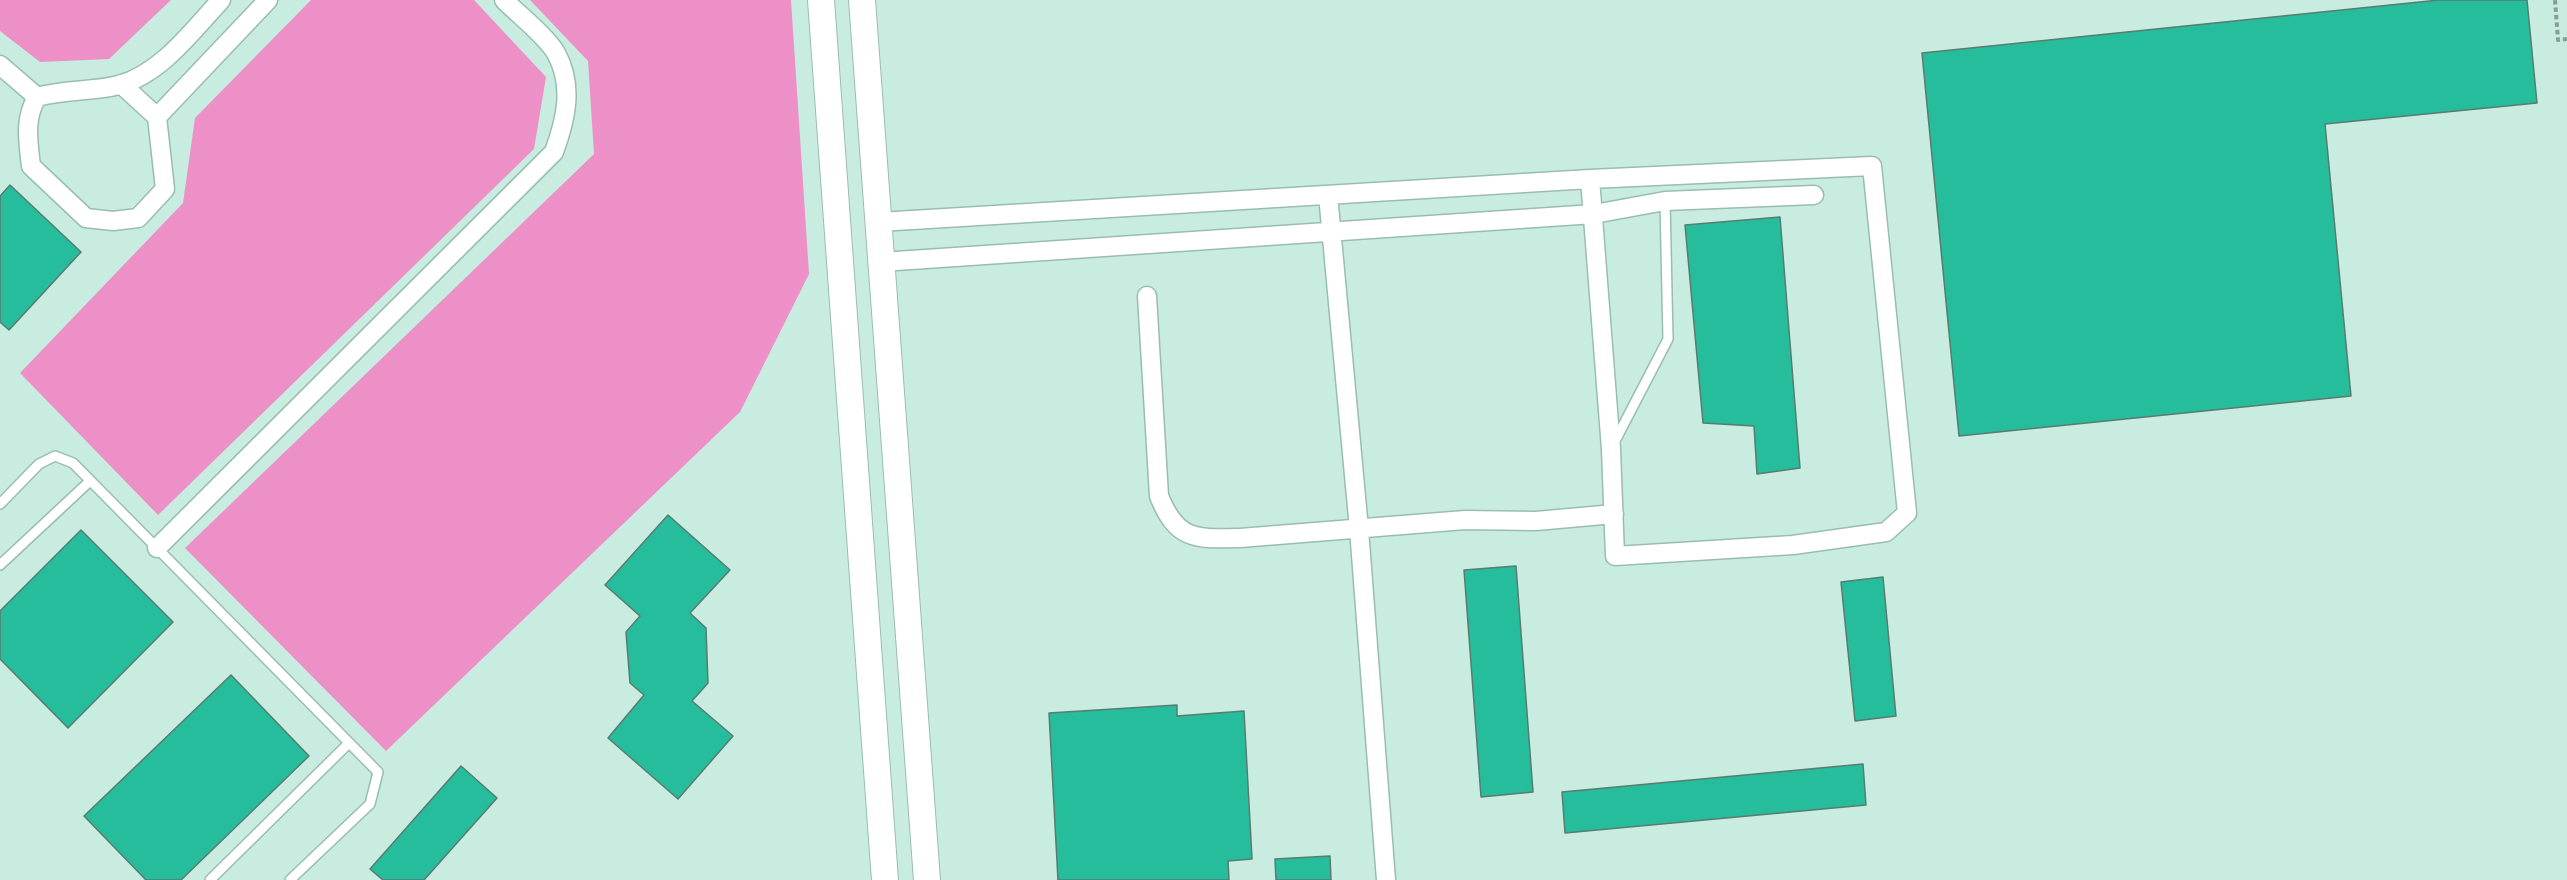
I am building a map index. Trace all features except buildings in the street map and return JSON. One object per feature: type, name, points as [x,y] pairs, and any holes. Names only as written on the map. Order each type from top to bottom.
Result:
[{"type":"main road","points":[[821,0],[885,880]]},
{"type":"main road","points":[[862,0],[927,880]]},
{"type":"street","points":[[122,84],[157,117],[165,189],[138,218],[113,221],[86,218],[31,166],[27,131],[29,111],[38,97],[60,90],[88,91],[122,84],[144,73],[178,46],[221,0]]},
{"type":"street","points":[[157,117],[268,0]]},
{"type":"street","points":[[157,549],[554,152],[566,120],[567,85],[555,53],[504,0]]},
{"type":"street","points":[[0,65],[38,97]]},
{"type":"street","points":[[879,222],[1590,179],[1872,166],[1907,513],[1886,532],[1793,545],[1615,556],[1611,449],[1590,179]]},
{"type":"street","points":[[1328,195],[1359,529],[1386,880]]},
{"type":"street","points":[[881,262],[1594,214],[1665,201],[1814,195]]},
{"type":"street","points":[[1147,296],[1159,495],[1168,517],[1182,531],[1204,539],[1466,520],[1536,521],[1614,514]]},
{"type":"lane","points":[[1611,449],[1668,339],[1665,201]]},
{"type":"lane","points":[[0,504],[39,464],[55,456],[73,463],[378,772],[370,804],[290,880]]},
{"type":"lane","points":[[0,565],[90,481]]},
{"type":"lane","points":[[210,880],[349,743]]},
{"type":"path","points":[[2555,0],[2558,40],[2567,39]]},
{"type":"shaded area","points":[[0,0],[171,0],[109,59],[40,62],[0,31]]},
{"type":"shaded area","points":[[311,0],[474,0],[546,77],[534,149],[158,515],[20,373],[183,203],[195,118]]},
{"type":"shaded area","points":[[530,0],[791,0],[809,274],[740,412],[386,751],[185,548],[594,154],[588,61]]}]
